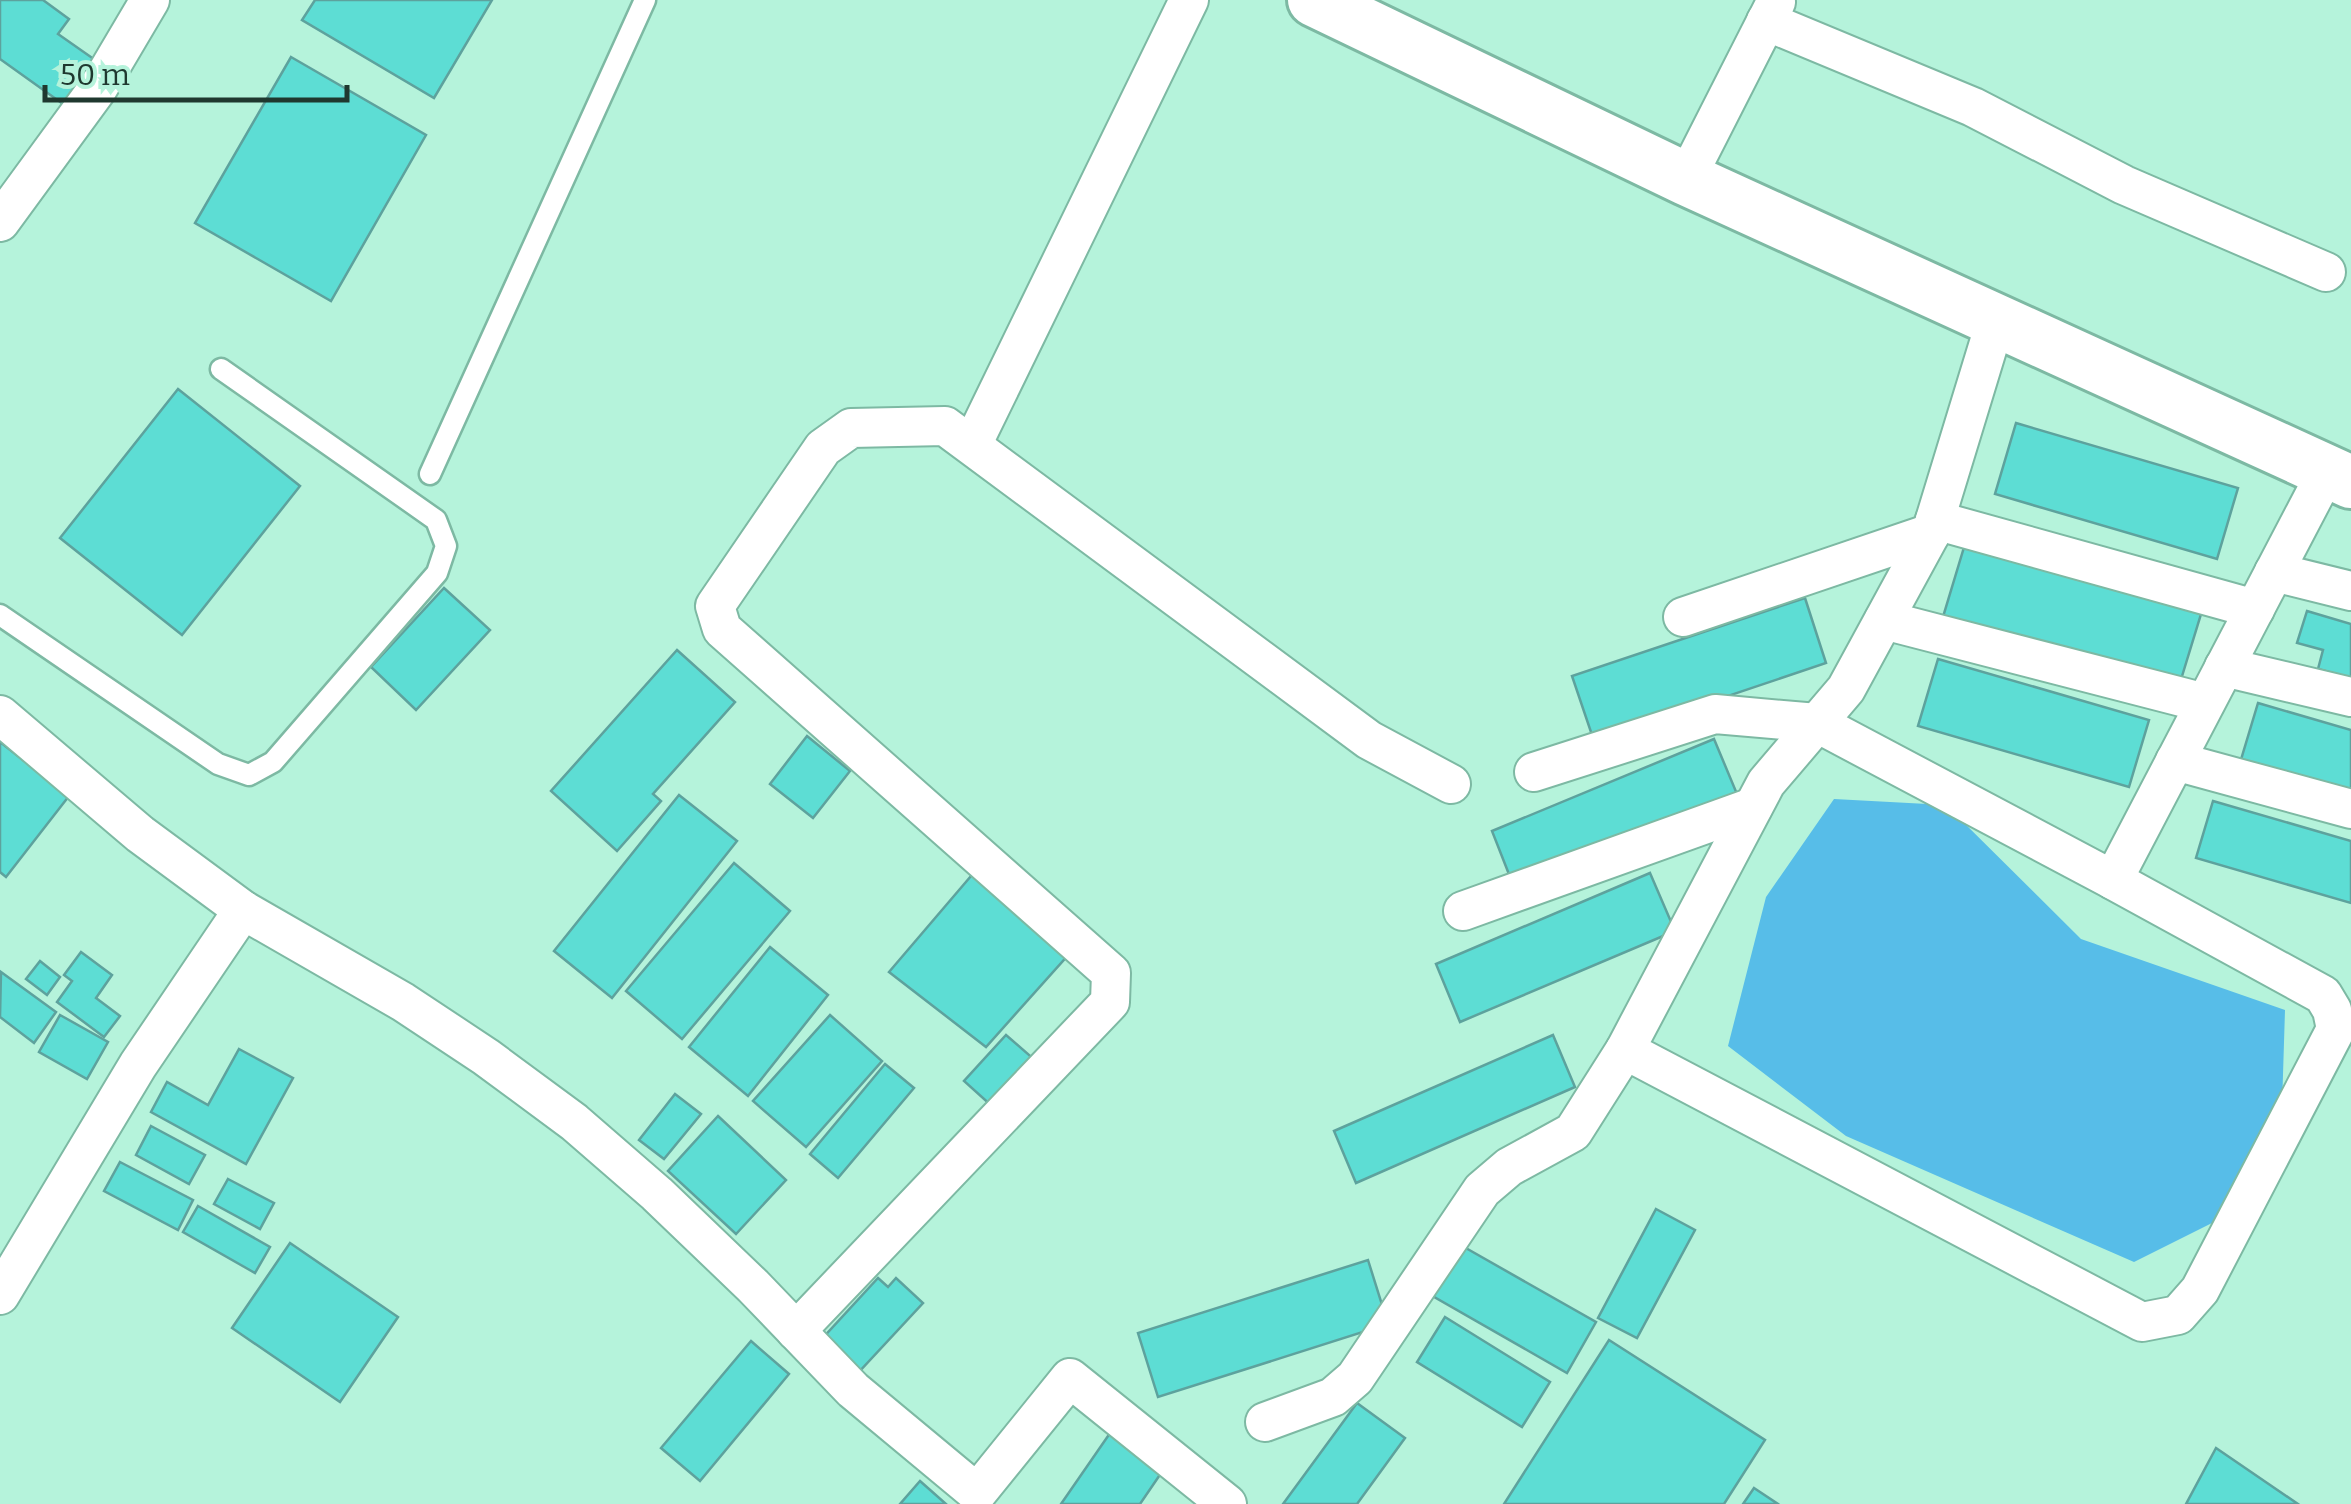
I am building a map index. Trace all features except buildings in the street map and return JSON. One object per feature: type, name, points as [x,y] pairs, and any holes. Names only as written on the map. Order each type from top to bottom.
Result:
[{"type":"street","points":[[0,222],[98,88],[150,0]]},
{"type":"street","points":[[972,445],[1189,0]]},
{"type":"street","points":[[1316,0],[1686,179],[2339,477],[2274,572],[2113,880]]},
{"type":"street","points":[[1686,179],[1771,11],[1973,107],[2124,185],[2326,272]]},
{"type":"street","points":[[1264,1422],[1334,1397],[1356,1378],[1482,1190],[1509,1167],[1573,1132],[1625,1050],[1766,783],[1846,689],[1933,527],[1996,320]]},
{"type":"street","points":[[796,1331],[1110,1002],[1110,972],[722,629],[715,606],[823,448],[851,428],[945,426],[1369,740],[1452,784]]},
{"type":"street","points":[[1682,617],[1933,527],[2255,609]]},
{"type":"street","points":[[2274,572],[2351,591]]},
{"type":"street","points":[[1884,620],[2205,703]]},
{"type":"street","points":[[2224,667],[2351,697]]},
{"type":"street","points":[[0,714],[140,834],[243,910],[403,1002],[486,1056],[574,1122],[657,1194],[853,1390],[977,1493],[1070,1378],[1227,1504]]},
{"type":"street","points":[[1534,772],[1715,714],[1817,723],[2323,995],[2332,1010],[2336,1029],[2200,1290],[2178,1315],[2142,1322],[1625,1050]]},
{"type":"street","points":[[2175,761],[2351,809]]},
{"type":"street","points":[[1463,910],[1753,807]]},
{"type":"street","points":[[0,1295],[138,1065],[243,910]]},
{"type":"lane","points":[[430,474],[645,0]]},
{"type":"lane","points":[[0,614],[218,764],[249,775],[273,762],[437,572],[446,546],[436,520],[221,368]]},
{"type":"water","points":[[1834,799],[1946,805],[2081,939],[2285,1010],[2282,1107],[2230,1214],[2134,1262],[1846,1136],[1728,1046],[1766,897]]}]
